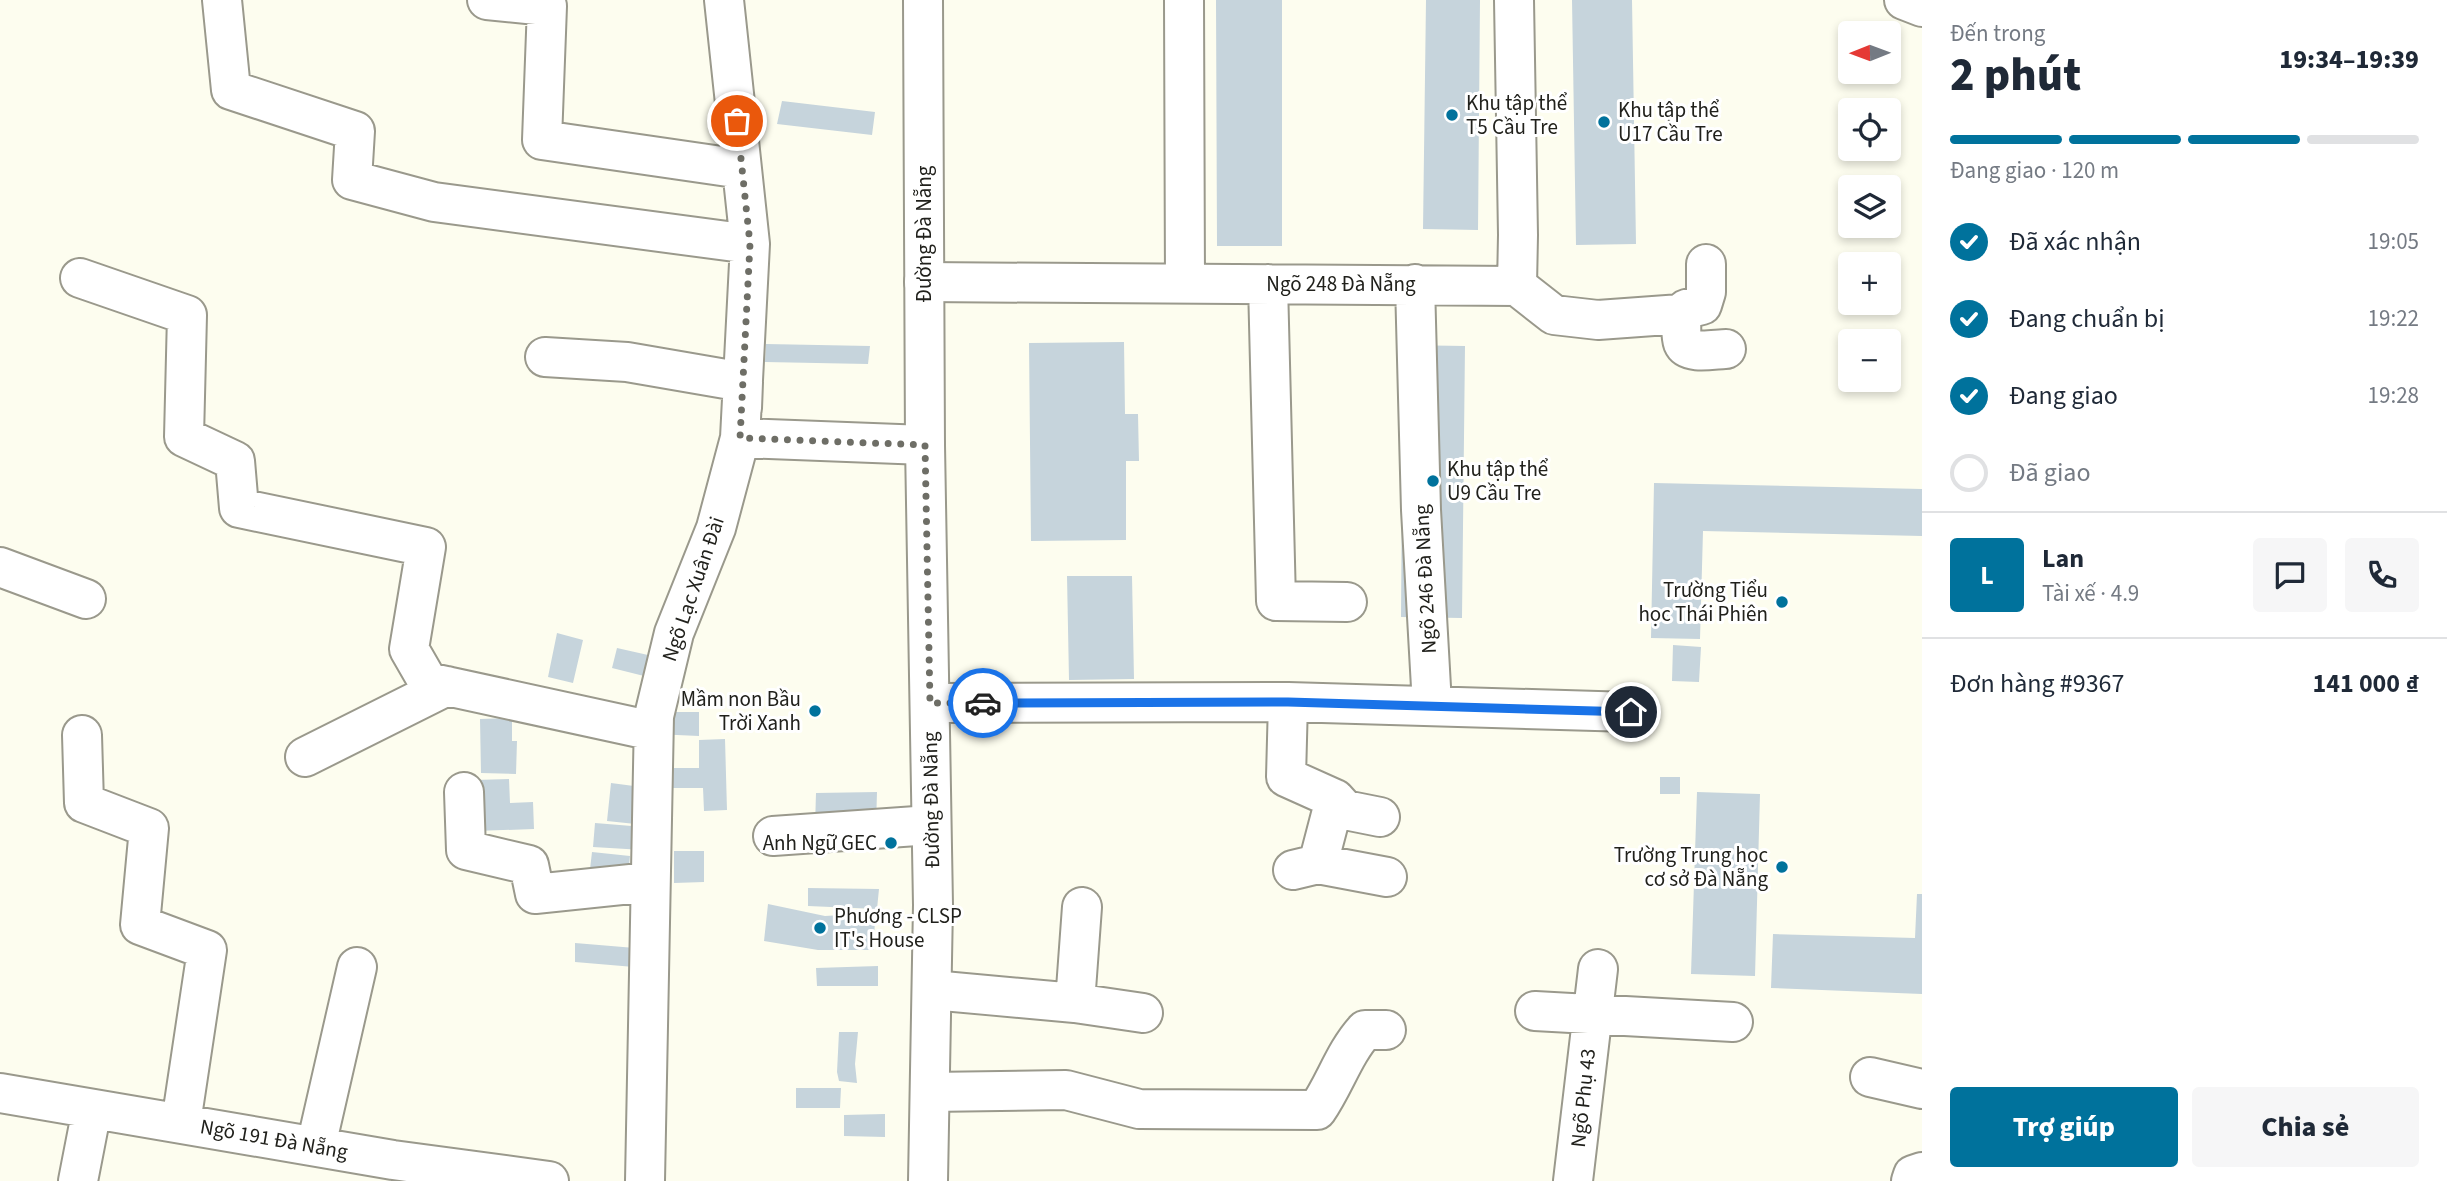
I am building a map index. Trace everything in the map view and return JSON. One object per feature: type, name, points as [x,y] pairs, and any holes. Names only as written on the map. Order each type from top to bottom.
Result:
[{"type":"street","points":[[222,0],[230,89],[355,131],[352,180],[434,202],[750,244]]},
{"type":"street","points":[[487,0],[547,6],[542,140],[742,169]]},
{"type":"street","name":"Ngõ Lạc Xuân Đài","points":[[645,1181],[654,716],[674,633],[716,528],[740,438],[750,244],[724,0]]},
{"type":"street","name":"Đường Đà Nẵng","points":[[923,0],[932,990],[928,1181]]},
{"type":"street","points":[[1184,0],[1185,283]]},
{"type":"street","points":[[1514,0],[1517,286],[1554,315],[1598,320],[1681,314],[1705,301],[1706,264]]},
{"type":"street","points":[[1904,0],[1922,7]]},
{"type":"street","points":[[80,278],[187,315],[184,437],[235,461],[239,508],[426,547],[410,649],[428,682],[653,732]]},
{"type":"street","name":"Ngõ 248 Đà Nẵng","points":[[924,282],[1517,286]]},
{"type":"street","points":[[1268,284],[1276,601],[1347,602]]},
{"type":"street","name":"Ngõ 246 Đà Nẵng","points":[[1415,284],[1421,510],[1432,705]]},
{"type":"street","points":[[1681,314],[1683,342],[1687,347],[1726,349]]},
{"type":"street","points":[[545,357],[627,362],[743,382]]},
{"type":"street","points":[[740,438],[925,445]]},
{"type":"street","points":[[0,567],[86,599]]},
{"type":"street","points":[[305,757],[447,686]]},
{"type":"street","points":[[1288,702],[1286,777],[1335,799],[1345,810],[1380,817]]},
{"type":"street","points":[[930,703],[1288,702],[1631,712]]},
{"type":"street","points":[[82,735],[84,803],[149,828],[140,925],[207,950],[181,1123]]},
{"type":"street","points":[[464,792],[466,850],[529,865],[535,894],[650,882]]},
{"type":"street","points":[[1335,799],[1305,867],[1387,877]]},
{"type":"street","points":[[773,836],[931,825]]},
{"type":"street","points":[[1076,1003],[1082,907]]},
{"type":"street","points":[[316,1146],[357,967]]},
{"type":"street","name":"Ngõ Phụ 43","points":[[1573,1181],[1598,969]]},
{"type":"street","points":[[932,990],[1076,1003],[1143,1013]]},
{"type":"street","points":[[1535,1010],[1733,1022]]},
{"type":"street","points":[[930,1092],[1066,1090],[1139,1109],[1317,1110],[1354,1042],[1365,1030],[1386,1030]]},
{"type":"street","points":[[1870,1077],[1922,1089]]},
{"type":"street","name":"Ngõ 191 Đà Nẵng","points":[[0,1093],[316,1146],[390,1170],[549,1181]]},
{"type":"street","points":[[78,1181],[92,1109]]},
{"type":"street","points":[[1911,1181],[1913,1175],[1922,1172]]},
{"type":"building","points":[[1216,0],[1282,0],[1282,246],[1217,246]]},
{"type":"building","name":"Khu tập thể T5 Cầu Tre","points":[[1426,0],[1480,0],[1478,230],[1423,229]]},
{"type":"building","name":"Khu tập thể U17 Cầu Tre","points":[[1572,0],[1632,0],[1636,244],[1576,245]]},
{"type":"building","points":[[782,101],[875,112],[872,135],[777,124]]},
{"type":"building","points":[[1124,342],[1125,414],[1138,414],[1139,461],[1126,461],[1126,540],[1031,541],[1029,343]]},
{"type":"building","points":[[766,344],[870,346],[868,364],[765,362]]},
{"type":"building","name":"Khu tập thể U9 Cầu Tre","points":[[1403,345],[1465,346],[1462,618],[1401,617]]},
{"type":"building","points":[[1654,483],[1922,489],[1922,536],[1703,531],[1700,639],[1651,638]]},
{"type":"building","points":[[1067,576],[1132,576],[1134,679],[1069,680]]},
{"type":"building","points":[[557,633],[583,640],[573,683],[548,677]]},
{"type":"building","points":[[1673,645],[1701,647],[1699,682],[1672,681]]},
{"type":"building","points":[[617,648],[648,655],[644,676],[612,668]]},
{"type":"building","points":[[656,712],[699,712],[699,736],[655,734]]},
{"type":"building","points":[[512,718],[512,741],[517,741],[516,774],[481,773],[480,719]]},
{"type":"building","points":[[725,739],[727,810],[704,811],[703,788],[659,788],[659,768],[699,768],[699,740]]},
{"type":"building","points":[[1660,777],[1680,777],[1680,794],[1660,794]]},
{"type":"building","points":[[509,779],[510,803],[533,802],[534,829],[475,831],[475,780]]},
{"type":"building","points":[[611,783],[649,788],[645,825],[607,821]]},
{"type":"building","points":[[877,792],[876,826],[815,826],[816,793]]},
{"type":"building","points":[[1697,792],[1760,794],[1755,976],[1691,974]]},
{"type":"building","points":[[595,823],[644,827],[643,850],[593,847]]},
{"type":"building","points":[[674,851],[704,851],[704,882],[674,883]]},
{"type":"building","points":[[592,852],[630,856],[627,883],[589,878]]},
{"type":"building","points":[[808,888],[879,889],[877,909],[808,906]]},
{"type":"building","points":[[1917,894],[1922,894],[1922,994],[1771,988],[1773,934],[1915,938]]},
{"type":"building","name":"Phương - CLSP IT's House","points":[[768,904],[825,916],[875,913],[874,950],[818,950],[764,941]]},
{"type":"building","points":[[575,943],[635,948],[634,967],[575,962]]},
{"type":"building","points":[[878,966],[878,986],[817,986],[816,968]]},
{"type":"building","points":[[839,1032],[858,1032],[855,1064],[857,1083],[839,1081]]},
{"type":"building","points":[[796,1088],[841,1088],[840,1108],[796,1108]]},
{"type":"building","points":[[885,1114],[885,1137],[844,1136],[844,1115]]},
{"type":"way so far","points":[[737,121],[750,244],[740,438],[925,445],[930,703],[983,703]]},
{"type":"place","name":"Khu tập thể T5 Cầu Tre","points":[[1452,115]]},
{"type":"place","name":"Khu tập thể U17 Cầu Tre","points":[[1604,122]]},
{"type":"place","name":"Khu tập thể U9 Cầu Tre","points":[[1433,481]]},
{"type":"place","name":"Trường Tiểu học Thái Phiên","points":[[1782,602]]},
{"type":"place","name":"Mầm non Bầu Trời Xanh","points":[[815,711]]},
{"type":"place","name":"Anh Ngữ GEC","points":[[891,843]]},
{"type":"place","name":"Trường Trung học cơ sở Đà Nẵng","points":[[1782,867]]},
{"type":"place","name":"Phương - CLSP IT's House","points":[[820,928]]},
{"type":"route","points":[[983,703],[1288,702],[1631,712]]}]
